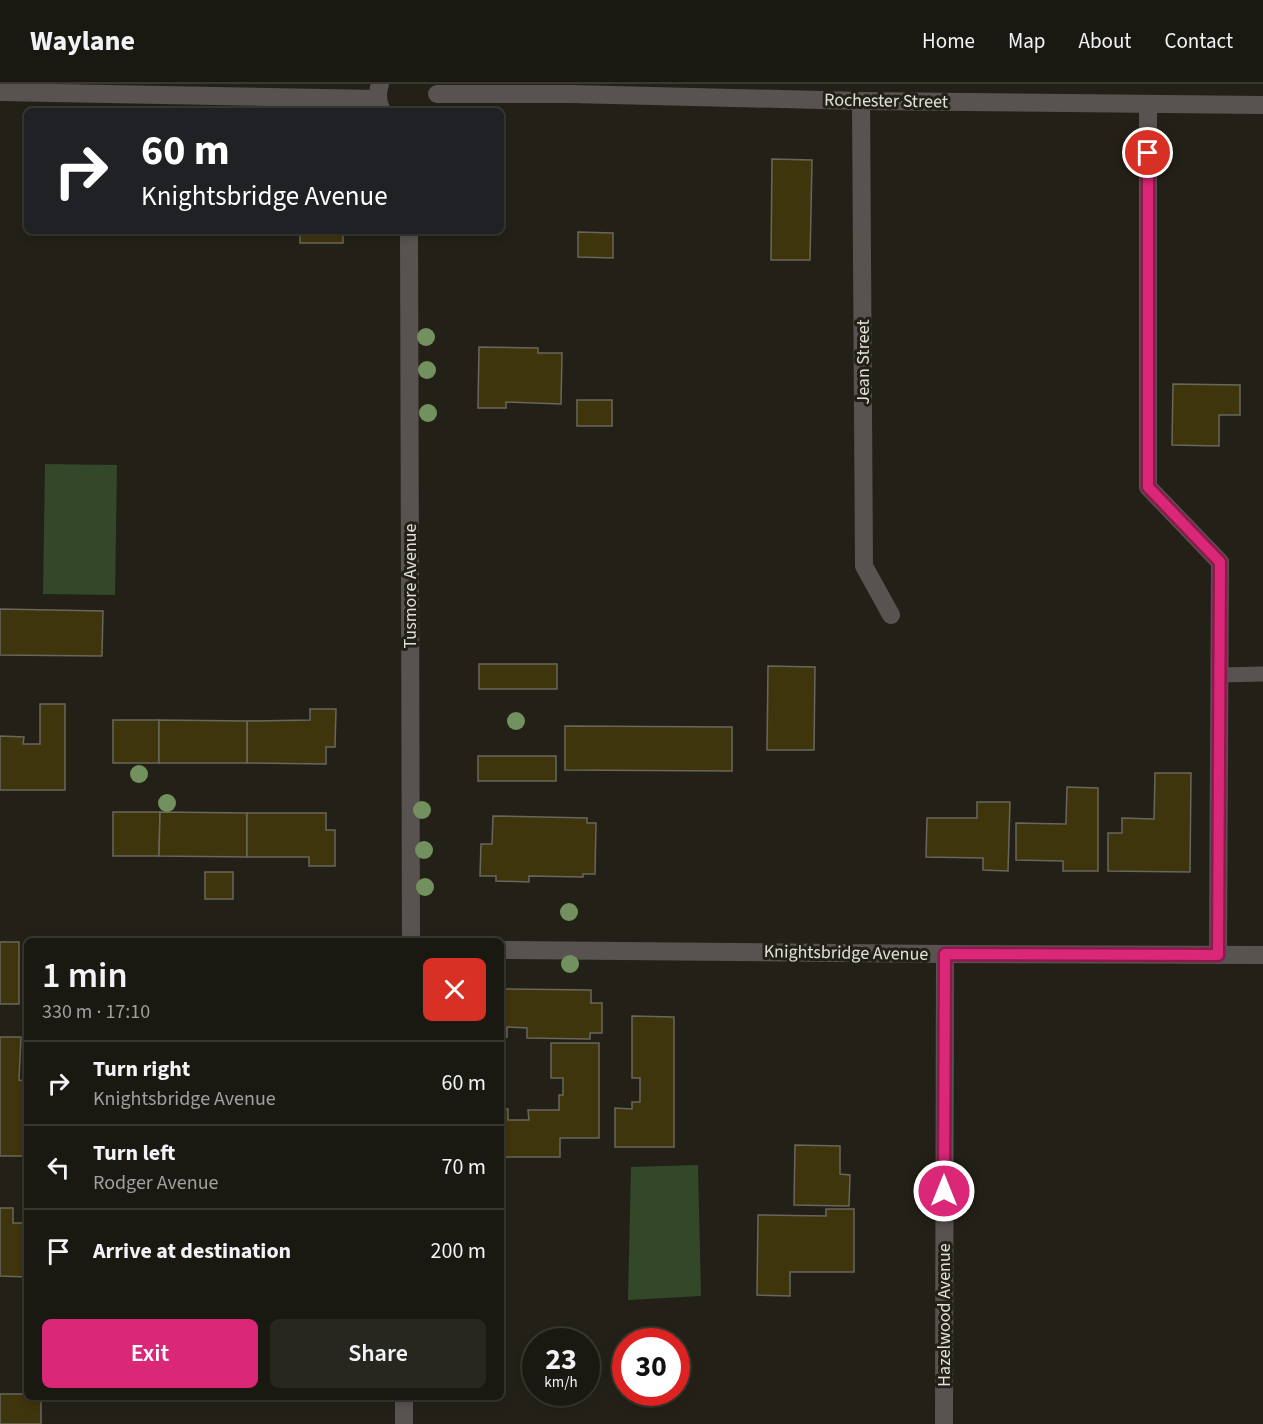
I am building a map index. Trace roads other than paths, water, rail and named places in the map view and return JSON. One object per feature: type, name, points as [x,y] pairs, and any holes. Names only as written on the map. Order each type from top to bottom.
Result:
[{"type":"street","points":[[0,92],[380,98]]},
{"type":"street","name":"Rochester Street","points":[[435,96],[572,94],[861,101],[1263,105]]},
{"type":"street","name":"Jean Street","points":[[861,101],[864,566],[891,615]]},
{"type":"street","points":[[1148,104],[1148,487],[1220,562],[1218,955]]},
{"type":"street","name":"Tusmore Avenue","points":[[409,234],[411,938]]},
{"type":"street","name":"Knightsbridge Avenue","points":[[504,950],[1263,955]]},
{"type":"street","name":"Hazelwood Avenue","points":[[944,1424],[945,954]]},
{"type":"street","points":[[404,1400],[404,1424]]},
{"type":"lane","points":[[1220,675],[1263,674]]}]
